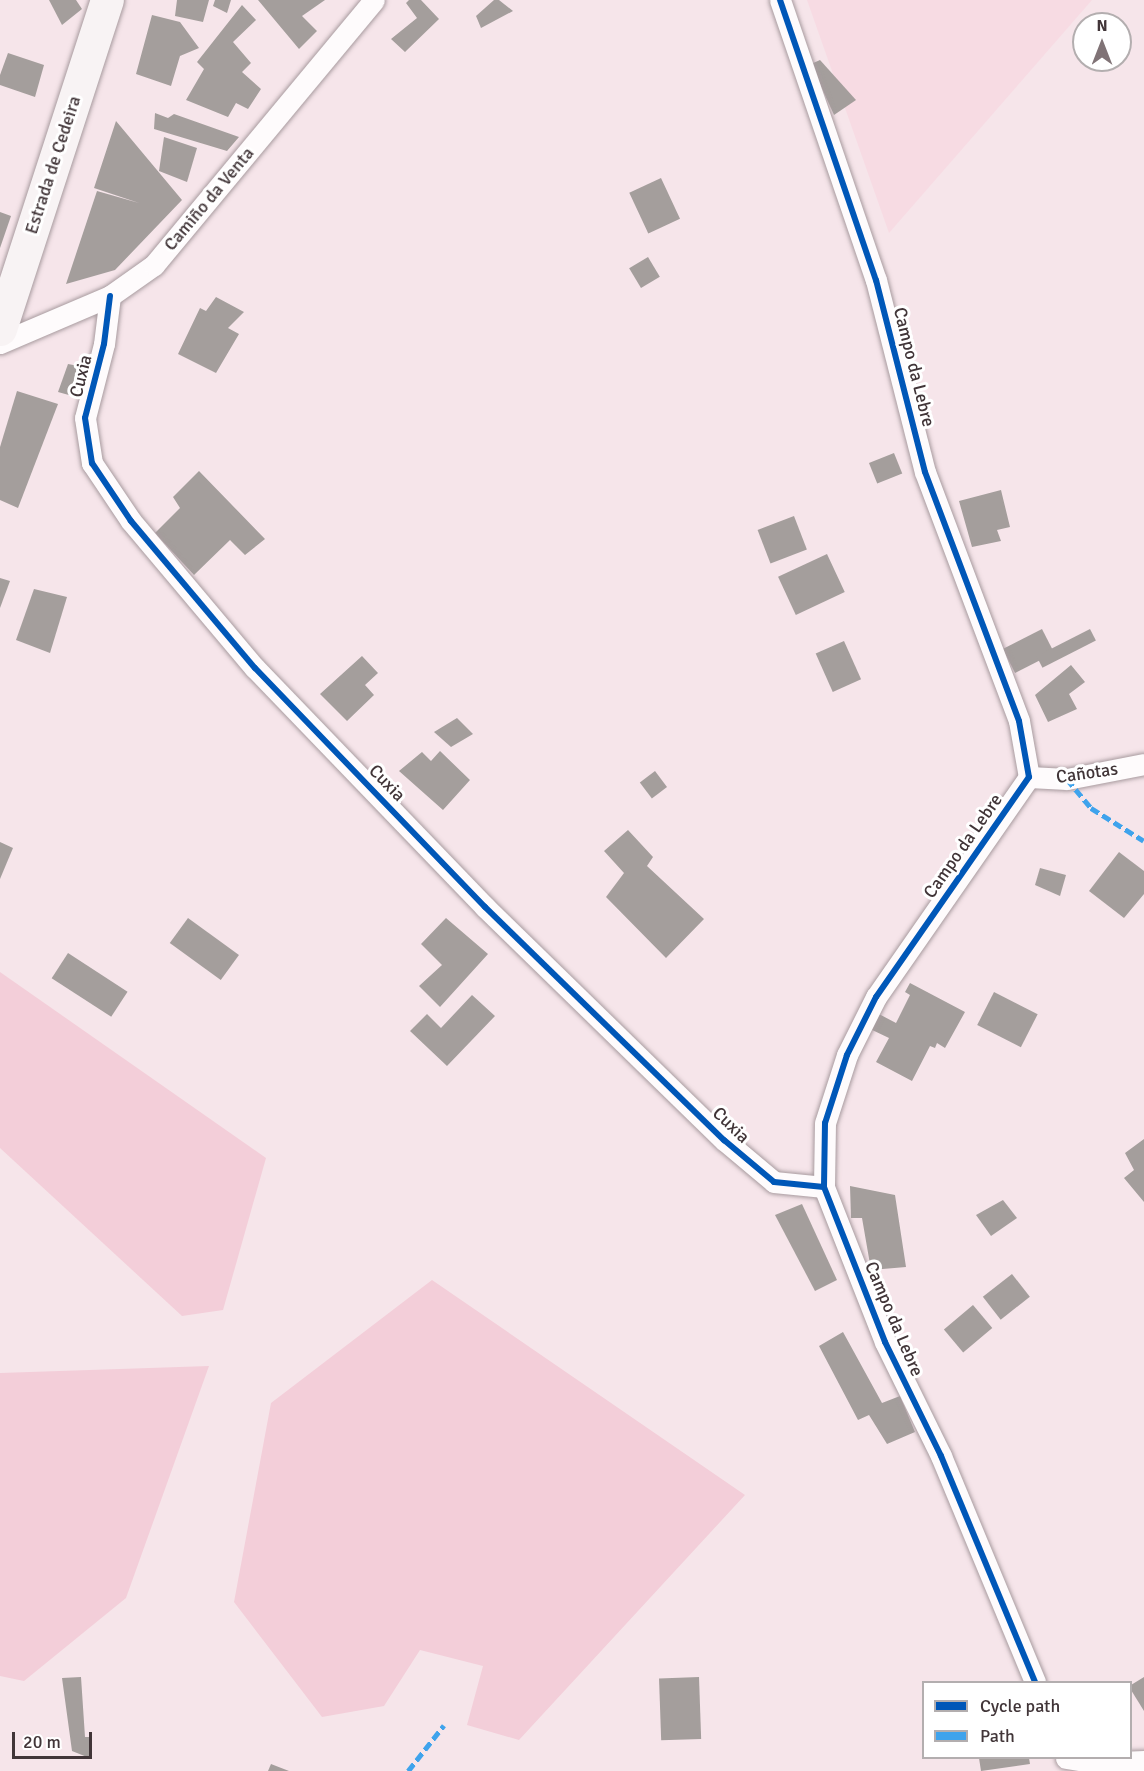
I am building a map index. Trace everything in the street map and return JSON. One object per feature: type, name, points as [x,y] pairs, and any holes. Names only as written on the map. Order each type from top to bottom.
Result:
[{"type":"main road","name":"Estrada de Cedeira","points":[[0,329],[107,0]]},
{"type":"street","name":"Camiño da Venta","points":[[0,343],[110,296],[154,265],[374,0]]},
{"type":"street","name":"Campo da Lebre","points":[[780,0],[876,280],[925,472],[1019,721],[1029,777],[876,997],[847,1055],[825,1123],[824,1186],[885,1342],[941,1456],[1034,1681]]},
{"type":"street","name":"Cuxia","points":[[110,296],[104,344],[85,418],[92,463],[131,521],[255,668],[485,907],[724,1140],[774,1182],[824,1186]]},
{"type":"street","name":"Cañotas","points":[[1029,777],[1067,779],[1144,764]]},
{"type":"street","points":[[1063,1762],[1144,1761]]},
{"type":"shaded area","points":[[807,0],[1092,0],[1082,12],[1072,12],[1072,23],[889,233]]},
{"type":"shaded area","points":[[0,972],[266,1158],[223,1310],[182,1316],[0,1148]]},
{"type":"shaded area","points":[[432,1280],[745,1495],[519,1740],[467,1725],[483,1666],[420,1650],[384,1706],[322,1717],[234,1602],[271,1403]]},
{"type":"shaded area","points":[[209,1366],[126,1598],[24,1681],[0,1676],[0,1373]]},
{"type":"building","points":[[49,0],[76,0],[82,9],[62,25]]},
{"type":"building","points":[[177,0],[209,0],[203,22],[175,16]]},
{"type":"building","points":[[215,0],[231,0],[227,13],[213,6]]},
{"type":"building","points":[[258,0],[325,0],[302,16],[317,31],[299,49]]},
{"type":"building","points":[[409,0],[421,0],[439,19],[405,52],[391,39],[417,18],[406,3]]},
{"type":"building","points":[[494,0],[499,0],[513,11],[481,28],[476,16]]},
{"type":"building","points":[[242,5],[256,20],[233,42],[251,63],[242,72],[261,89],[248,109],[236,103],[228,117],[186,100],[204,69],[197,62]]},
{"type":"building","points":[[152,15],[180,22],[199,48],[180,56],[171,86],[136,74]]},
{"type":"building","points":[[8,53],[44,65],[35,97],[0,85],[0,75]]},
{"type":"building","points":[[820,60],[856,100],[834,115],[811,64]]},
{"type":"building","points":[[155,113],[168,118],[174,114],[239,137],[227,151],[154,129]]},
{"type":"building","points":[[116,121],[182,200],[115,270],[66,284],[97,191],[139,203],[94,188]]},
{"type":"building","points":[[164,137],[197,148],[187,182],[159,171]]},
{"type":"building","points":[[661,178],[680,219],[648,234],[629,193]]},
{"type":"building","points":[[0,212],[11,216],[0,248]]},
{"type":"building","points":[[648,257],[660,277],[641,288],[629,268]]},
{"type":"building","points":[[216,297],[244,312],[228,328],[239,334],[216,373],[178,354],[200,308],[206,311]]},
{"type":"building","points":[[68,364],[84,367],[76,397],[58,392]]},
{"type":"building","points":[[17,391],[58,404],[18,508],[0,500],[0,447]]},
{"type":"building","points":[[894,453],[902,473],[877,484],[869,463]]},
{"type":"building","points":[[199,471],[265,539],[245,555],[230,540],[194,575],[155,533],[180,508],[173,497]]},
{"type":"building","points":[[1001,490],[1010,527],[997,530],[1001,541],[972,547],[959,501]]},
{"type":"building","points":[[794,516],[807,550],[770,564],[758,530]]},
{"type":"building","points":[[827,554],[845,592],[796,615],[778,577]]},
{"type":"building","points":[[0,578],[10,581],[0,608]]},
{"type":"building","points":[[34,589],[67,597],[50,653],[16,640]]},
{"type":"building","points":[[1042,629],[1054,653],[1015,673],[1003,649]]},
{"type":"building","points":[[1090,629],[1096,641],[1042,668],[1037,656]]},
{"type":"building","points":[[844,641],[861,679],[833,692],[816,654]]},
{"type":"building","points":[[362,656],[378,673],[365,685],[374,695],[347,721],[320,694]]},
{"type":"building","points":[[1071,665],[1085,682],[1069,694],[1077,709],[1048,722],[1035,695]]},
{"type":"building","points":[[457,718],[473,734],[451,747],[434,732]]},
{"type":"building","points":[[440,751],[470,780],[443,810],[399,771],[422,752],[431,761]]},
{"type":"building","points":[[655,771],[667,787],[652,798],[640,782]]},
{"type":"building","points":[[628,830],[653,857],[647,866],[704,919],[666,958],[606,897],[624,873],[604,851]]},
{"type":"building","points":[[0,842],[13,848],[0,879]]},
{"type":"building","points":[[1119,852],[1144,871],[1144,894],[1124,918],[1089,891]]},
{"type":"building","points":[[1040,868],[1066,875],[1060,896],[1035,885]]},
{"type":"building","points":[[188,918],[239,955],[221,980],[170,943]]},
{"type":"building","points":[[446,918],[488,954],[440,1007],[419,986],[442,965],[421,944]]},
{"type":"building","points":[[68,953],[128,992],[111,1017],[52,978]]},
{"type":"building","points":[[910,983],[965,1012],[945,1048],[937,1043],[935,1048],[930,1046],[912,1081],[876,1062],[889,1038],[868,1028],[877,1013],[896,1023],[910,995],[905,992]]},
{"type":"building","points":[[994,992],[1038,1014],[1021,1047],[977,1025]]},
{"type":"building","points":[[472,995],[495,1016],[447,1066],[410,1031],[427,1014],[441,1028]]},
{"type":"building","points":[[1144,1139],[1144,1202],[1124,1178],[1134,1170],[1125,1153]]},
{"type":"building","points":[[850,1186],[895,1195],[906,1267],[871,1270],[862,1218],[851,1218]]},
{"type":"building","points":[[1003,1200],[1017,1218],[991,1236],[976,1215]]},
{"type":"building","points":[[802,1204],[837,1280],[815,1291],[775,1215]]},
{"type":"building","points":[[1012,1274],[1030,1297],[1001,1320],[983,1297]]},
{"type":"building","points":[[973,1305],[992,1328],[963,1352],[944,1329]]},
{"type":"building","points":[[843,1332],[882,1403],[900,1396],[915,1432],[887,1444],[869,1415],[858,1420],[819,1346]]},
{"type":"building","points":[[81,1677],[85,1737],[90,1737],[92,1759],[72,1751],[62,1678]]},
{"type":"building","points":[[699,1677],[701,1739],[661,1740],[659,1678]]},
{"type":"building","points":[[1144,1677],[1144,1711],[1132,1692],[1132,1684]]},
{"type":"building","points":[[979,1759],[1029,1759],[1030,1764],[981,1771]]},
{"type":"building","points":[[271,1764],[289,1771],[268,1771]]},
{"type":"marked path","points":[[1067,779],[1091,808],[1144,841]]},
{"type":"marked path","points":[[408,1771],[444,1725]]},
{"type":"cycle path","points":[[780,0],[876,280],[925,472],[1019,721],[1029,777],[876,997],[847,1055],[825,1123],[824,1187],[885,1342],[941,1456],[1035,1681]]},
{"type":"cycle path","points":[[110,296],[104,344],[85,418],[92,463],[131,521],[255,668],[485,907],[724,1140],[774,1182],[824,1187]]}]
